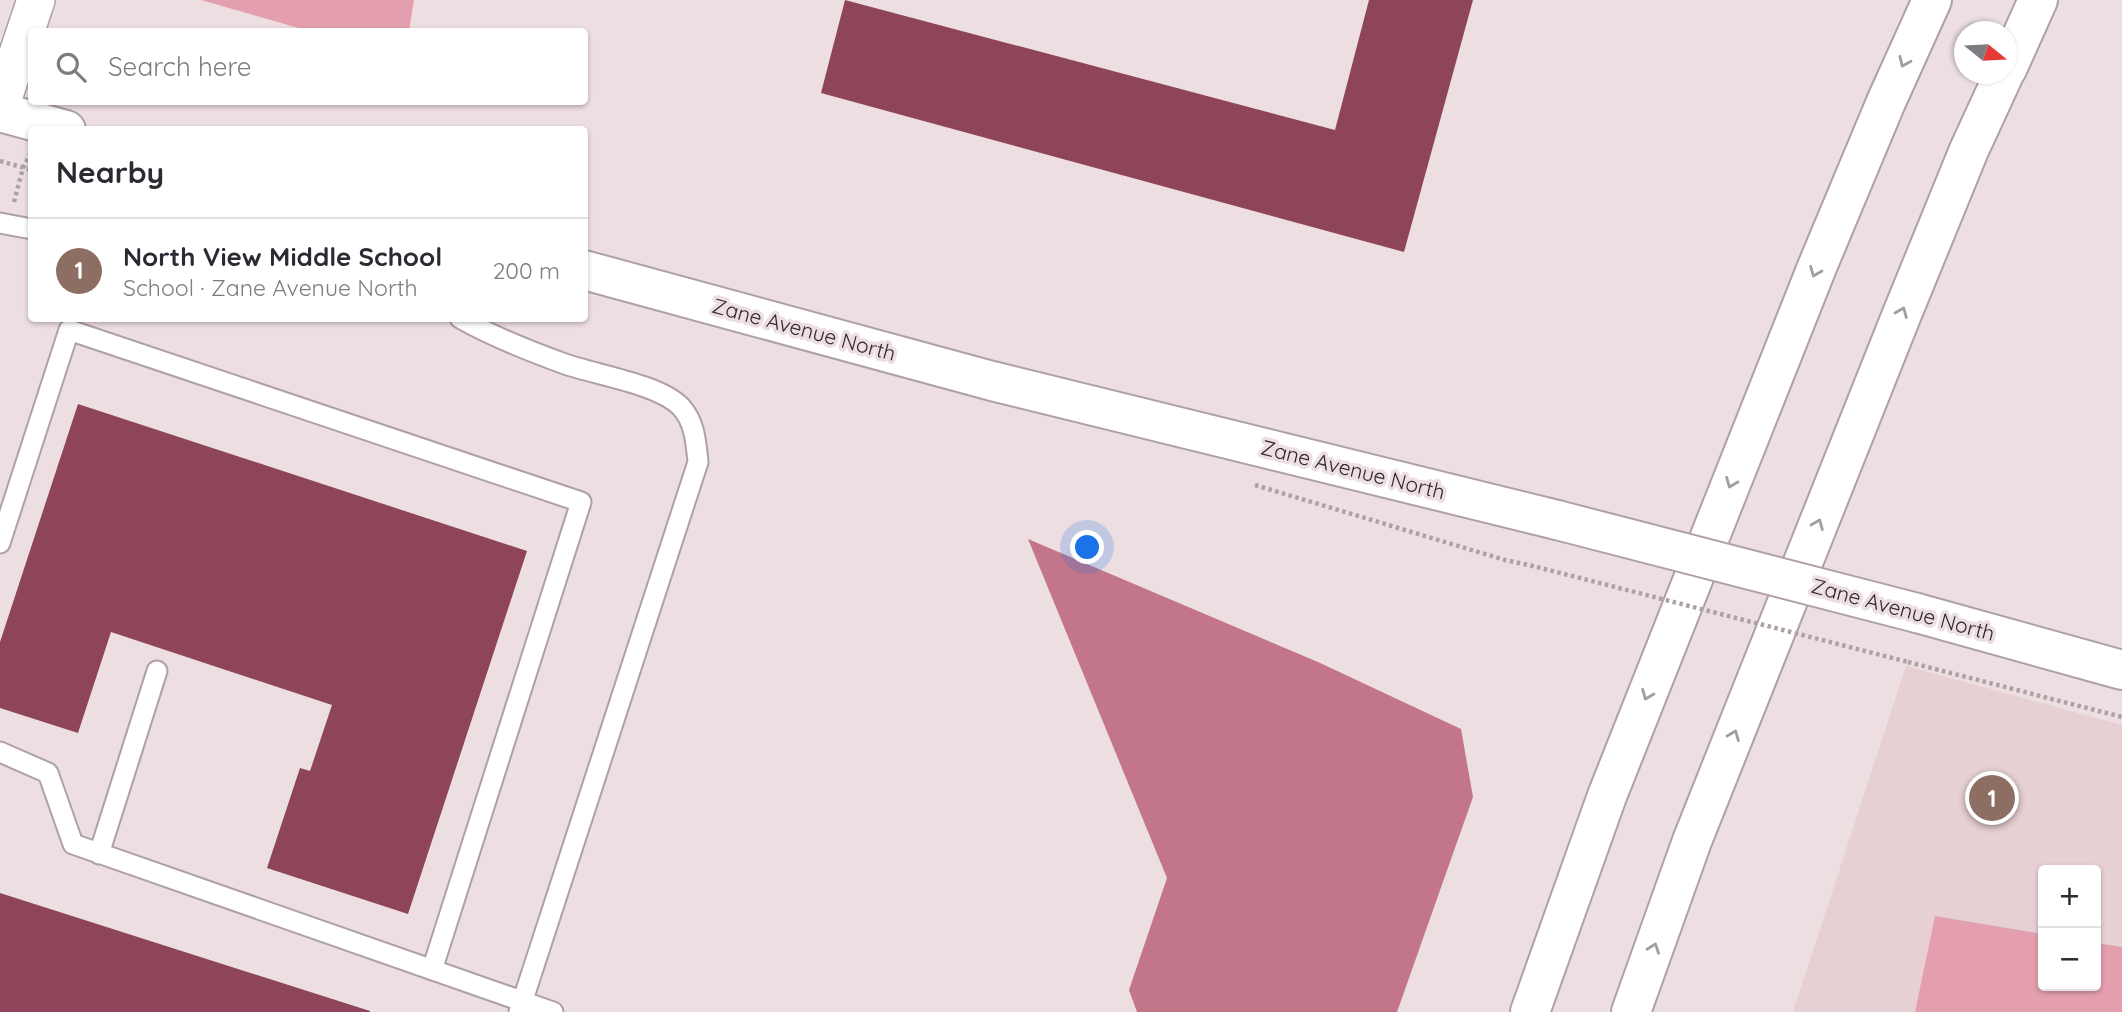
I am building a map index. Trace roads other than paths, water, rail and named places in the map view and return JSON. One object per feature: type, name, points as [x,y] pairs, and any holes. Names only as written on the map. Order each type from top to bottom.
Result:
[{"type":"main road","points":[[1530,1012],[1607,796],[1817,267],[1932,0]]},
{"type":"main road","points":[[2017,47],[2038,0]]},
{"type":"main road","points":[[1631,1012],[1692,841],[1881,365],[1969,150],[1999,84]]},
{"type":"main road","points":[[0,109],[53,126]]},
{"type":"main road","name":"Zane Avenue North","points":[[588,271],[992,381],[1557,520],[1917,613],[2122,670]]},
{"type":"street","points":[[0,109],[36,0]]},
{"type":"lane","points":[[0,223],[28,228]]},
{"type":"lane","points":[[467,322],[486,333],[565,365],[667,395],[683,409],[695,431],[698,463],[520,1007]]},
{"type":"lane","points":[[0,543],[5,510],[69,330],[581,502],[432,970]]},
{"type":"lane","points":[[99,854],[157,671]]},
{"type":"lane","points":[[0,752],[48,773],[73,844],[432,970],[520,1007],[553,1012]]},
{"type":"place","name":"North View Middle School","points":[[1992,798]]}]
